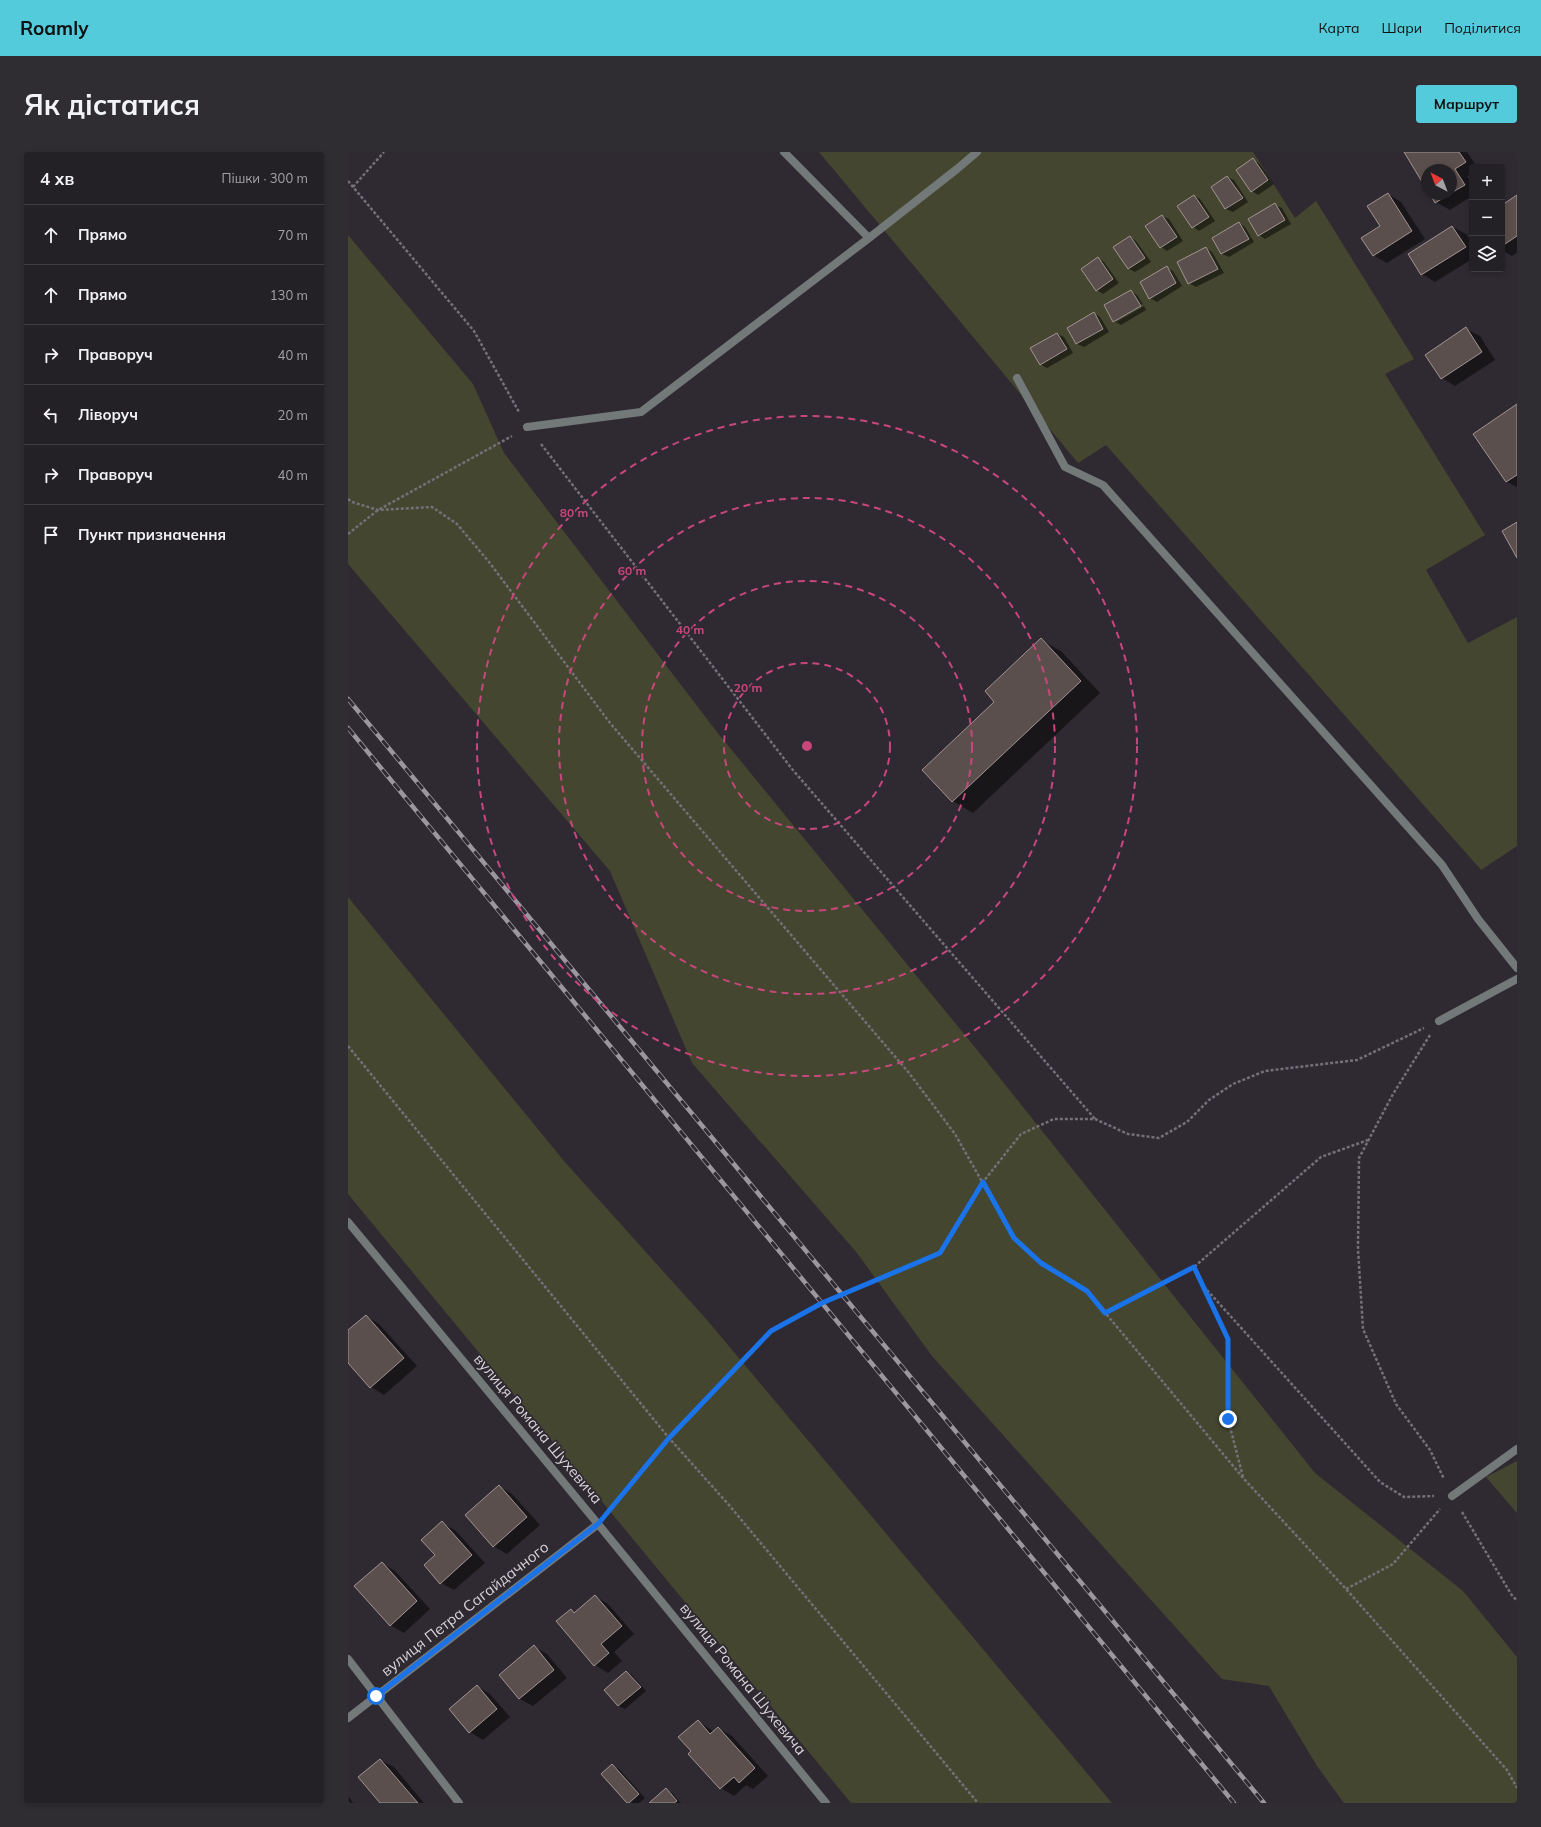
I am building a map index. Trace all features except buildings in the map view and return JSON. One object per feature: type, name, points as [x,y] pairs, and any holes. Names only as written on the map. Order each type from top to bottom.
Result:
[{"type":"street","points":[[784,152],[869,238]]},
{"type":"street","points":[[527,427],[641,412],[869,238],[977,152]]},
{"type":"street","points":[[1017,378],[1065,468],[1103,485],[1442,865],[1478,919],[1517,968]]},
{"type":"street","points":[[1439,1021],[1517,979]]},
{"type":"street","name":"вулиця Романа Шухевича","points":[[348,1222],[826,1803]]},
{"type":"street","points":[[1452,1496],[1517,1449]]},
{"type":"street","name":"вулиця Петра Сагайдачного","points":[[348,1718],[598,1524]]},
{"type":"street","points":[[348,1659],[459,1803]]},
{"type":"path","points":[[353,187],[384,152]]},
{"type":"path","points":[[348,181],[474,331],[527,427],[792,769],[1095,1119]]},
{"type":"path","points":[[348,534],[378,510],[527,427]]},
{"type":"path","points":[[348,499],[352,502],[378,510],[432,507],[457,524],[489,562],[610,723],[909,1073],[955,1134],[1014,1238],[1041,1263],[1087,1291],[1244,1480],[1346,1589],[1507,1770],[1517,1788]]},
{"type":"path","points":[[598,1524],[669,1438],[771,1331],[822,1303],[940,1253],[983,1182],[1021,1134],[1054,1119],[1095,1119],[1128,1134],[1159,1138],[1186,1122],[1209,1100],[1233,1084],[1265,1071],[1356,1060],[1439,1021]]},
{"type":"path","points":[[1439,1021],[1393,1094],[1359,1158],[1358,1249],[1364,1329],[1396,1404],[1430,1450],[1452,1496],[1511,1594],[1517,1601]]},
{"type":"path","points":[[348,1046],[669,1438],[729,1505],[978,1803]]},
{"type":"path","points":[[1105,1313],[1194,1267],[1321,1157],[1368,1140]]},
{"type":"path","points":[[1194,1267],[1228,1339],[1228,1419],[1244,1480]]},
{"type":"path","points":[[1204,1287],[1380,1482],[1404,1497],[1452,1496]]},
{"type":"path","points":[[1346,1589],[1393,1564],[1452,1496]]},
{"type":"green space","points":[[819,152],[1253,152],[1295,218],[1316,201],[1414,359],[1385,374],[1485,535],[1426,570],[1468,643],[1517,617],[1517,846],[1481,870],[1106,445],[1078,463]]},
{"type":"green space","points":[[348,235],[473,384],[504,453],[717,732],[987,1062],[1315,1473],[1463,1591],[1517,1657],[1517,1803],[1344,1803],[1317,1766],[1269,1686],[1222,1679],[932,1356],[857,1253],[692,1063],[610,871],[348,564]]},
{"type":"green space","points":[[348,897],[564,1161],[707,1320],[1112,1803],[851,1803],[348,1194]]},
{"type":"green space","points":[[1517,1461],[1517,1513],[1486,1477]]},
{"type":"railway","points":[[348,699],[1264,1803]]},
{"type":"railway","points":[[348,728],[1234,1803]]},
{"type":"route","points":[[376,1696],[598,1524],[669,1438],[771,1331],[822,1303],[940,1253],[983,1182],[1014,1238],[1041,1263],[1087,1291],[1105,1313],[1194,1267],[1228,1339],[1228,1419]]}]
